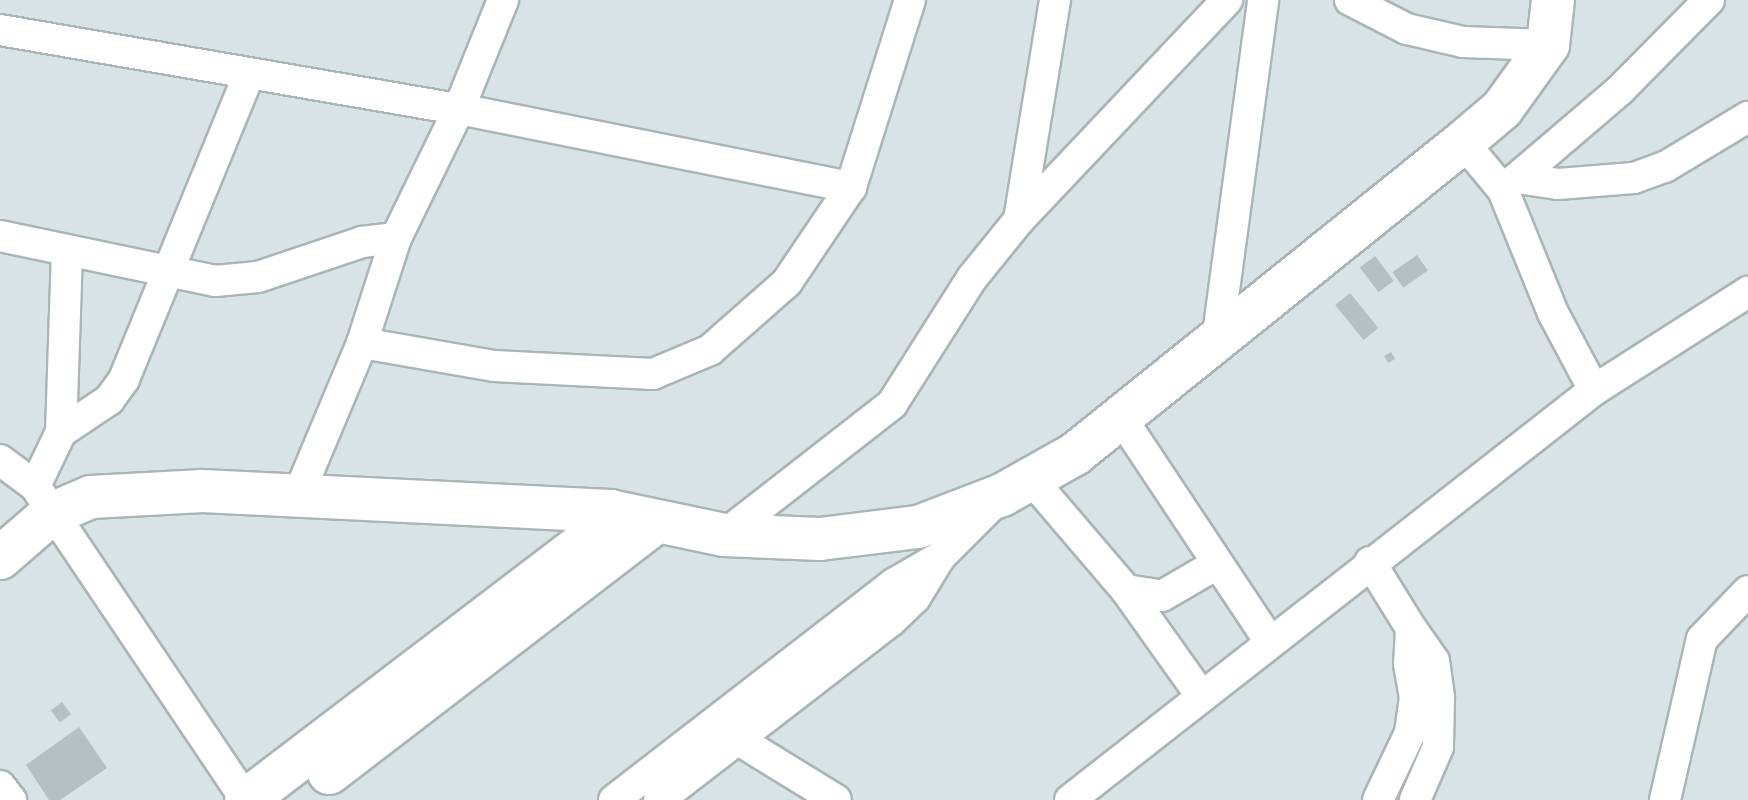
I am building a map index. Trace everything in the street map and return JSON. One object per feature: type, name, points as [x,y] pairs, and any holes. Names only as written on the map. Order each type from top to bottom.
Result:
[{"type":"street","points":[[297,498],[362,343],[396,238],[459,109],[503,0]]},
{"type":"street","points":[[362,343],[494,366],[653,374],[710,350],[787,282],[851,187],[910,0]]},
{"type":"street","points":[[1019,220],[1055,0]]},
{"type":"street","points":[[724,535],[892,404],[972,278],[1019,220],[1227,0]]},
{"type":"street","points":[[1217,342],[1263,0]]},
{"type":"street","points":[[1350,0],[1407,29],[1463,42],[1548,45]]},
{"type":"street","points":[[614,800],[895,583],[940,557],[1017,488],[1122,419],[1502,109],[1548,45],[1553,0]]},
{"type":"street","points":[[1510,184],[1619,91],[1709,0]]},
{"type":"street","points":[[0,30],[248,76],[459,109],[851,187]]},
{"type":"street","points":[[61,432],[109,400],[124,379],[248,76]]},
{"type":"street","points":[[1510,184],[1634,178],[1665,167],[1748,117]]},
{"type":"street","points":[[1463,142],[1510,184],[1553,313],[1594,390]]},
{"type":"street","points":[[0,236],[215,281],[258,277],[362,242],[396,238]]},
{"type":"street","points":[[0,558],[43,500],[61,432],[67,250]]},
{"type":"street","points":[[1070,800],[1370,562],[1594,390],[1748,292]]},
{"type":"street","points":[[1122,419],[1270,642]]},
{"type":"street","points":[[0,460],[43,500],[246,800],[592,536],[610,511]]},
{"type":"street","points":[[43,500],[203,491],[610,511],[655,523],[724,535],[820,539],[918,527],[1017,488]]},
{"type":"street","points":[[1017,488],[1126,590],[1202,697]]},
{"type":"street","points":[[293,800],[655,523]]},
{"type":"street","points":[[659,800],[891,621],[915,598],[940,557]]},
{"type":"street","points":[[1370,562],[1434,661],[1439,698],[1438,747],[1415,800]]},
{"type":"street","points":[[1126,590],[1162,596],[1217,564]]},
{"type":"street","points":[[1665,800],[1702,639],[1748,591]]},
{"type":"street","points":[[1378,800],[1410,733],[1415,697],[1409,664],[1411,628]]},
{"type":"street","points":[[737,739],[836,800]]},
{"type":"street","points":[[0,786],[11,800]]},
{"type":"building","points":[[1417,255],[1428,271],[1403,288],[1392,272]]},
{"type":"building","points":[[1375,256],[1394,281],[1378,292],[1360,267]]},
{"type":"building","points":[[1350,293],[1378,328],[1364,340],[1335,305]]},
{"type":"building","points":[[1391,352],[1395,359],[1388,363],[1384,356]]},
{"type":"building","points":[[62,702],[71,714],[60,722],[51,710]]},
{"type":"building","points":[[79,727],[107,768],[60,800],[49,800],[26,765]]}]
